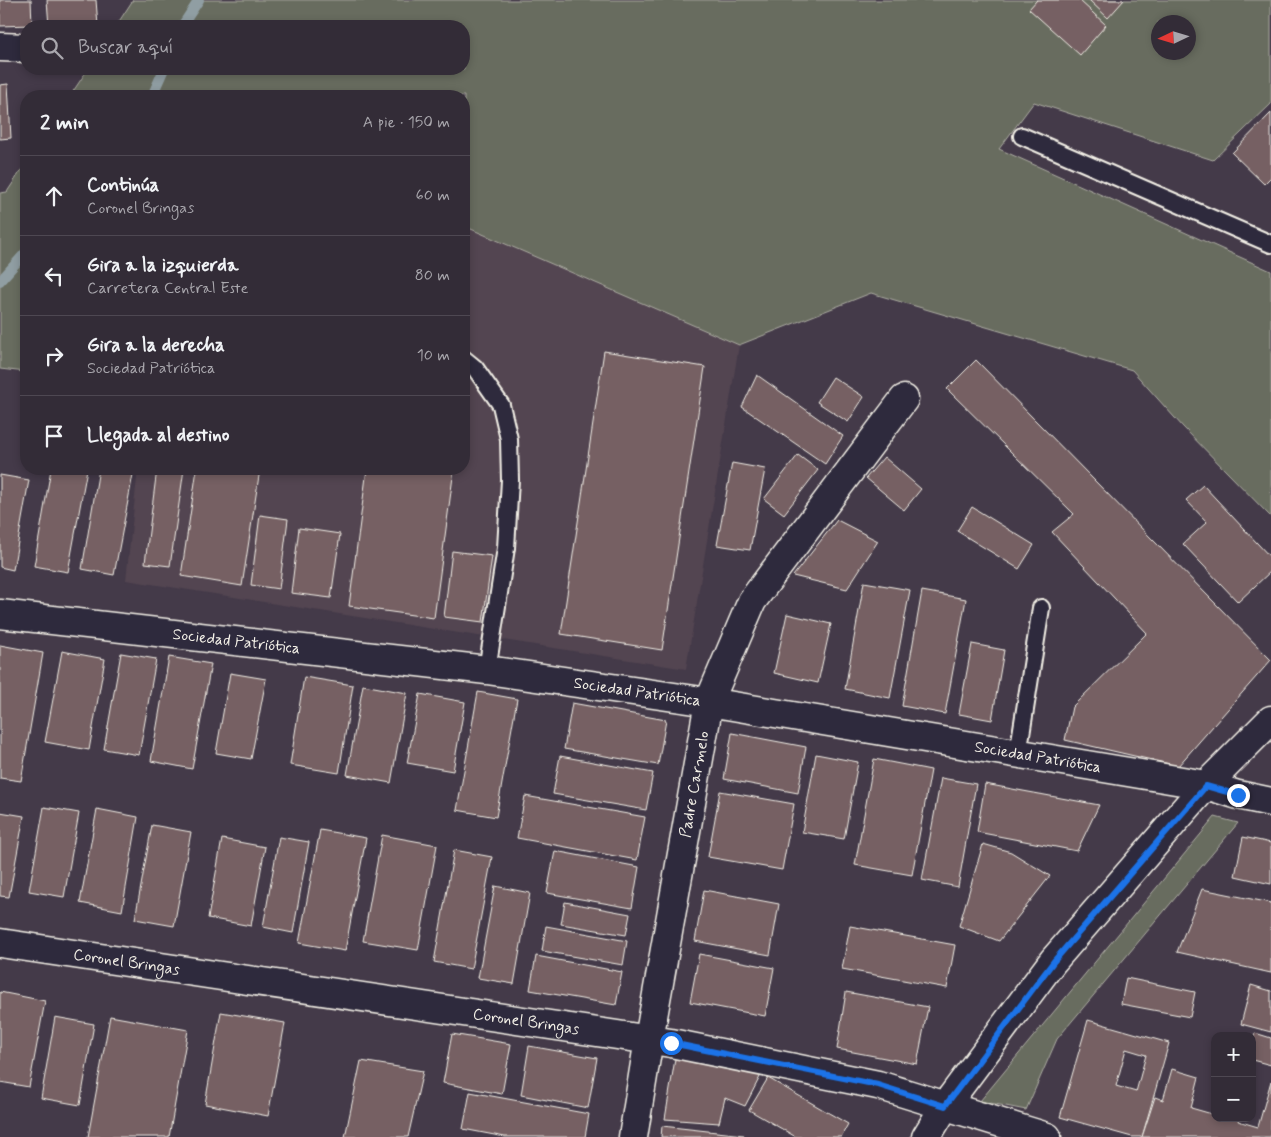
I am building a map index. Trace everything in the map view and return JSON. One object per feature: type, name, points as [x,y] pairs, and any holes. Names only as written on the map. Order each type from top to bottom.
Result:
[{"type":"street","points":[[0,48],[20,48]]},
{"type":"street","name":"Padre Carmelo","points":[[633,1137],[709,702],[752,600],[904,399]]},
{"type":"street","name":"Sociedad Patriótica","points":[[0,614],[487,670],[709,702],[1206,786],[1271,802]]},
{"type":"street","points":[[926,1137],[945,1106],[1054,961],[1206,786],[1271,720]]},
{"type":"street","name":"Coronel Bringas","points":[[0,943],[649,1039],[878,1085],[1046,1137]]},
{"type":"lane","points":[[1022,136],[1271,244]]},
{"type":"lane","points":[[470,364],[475,368],[501,405],[509,439],[510,480],[506,548],[487,670]]},
{"type":"lane","points":[[1018,754],[1041,608]]},
{"type":"shaded area","points":[[133,0],[1271,0],[1271,104],[1213,160],[1034,102],[999,149],[1271,271],[1271,517],[1183,427],[1132,370],[871,293],[739,345],[470,229],[470,90],[74,90],[84,75],[470,75],[470,20],[120,20]]},
{"type":"shaded area","points":[[20,172],[20,371],[0,369],[0,193],[7,192]]},
{"type":"shaded area","points":[[470,229],[739,345],[686,669],[126,580],[137,475],[470,475]]},
{"type":"shaded area","points":[[1215,817],[1238,823],[1057,1039],[1026,1110],[980,1101]]},
{"type":"building","points":[[0,0],[31,0],[32,20],[20,20],[20,25],[0,26]]},
{"type":"building","points":[[47,0],[96,0],[98,20],[49,20]]},
{"type":"building","points":[[1037,0],[1079,0],[1106,25],[1080,55],[1029,9]]},
{"type":"building","points":[[1089,0],[1124,0],[1108,18]]},
{"type":"building","points":[[8,84],[11,138],[0,139],[0,85]]},
{"type":"building","points":[[1271,113],[1271,177],[1264,184],[1232,153]]},
{"type":"building","points":[[604,351],[705,367],[662,650],[561,634]]},
{"type":"building","points":[[976,360],[1271,660],[1178,766],[1065,740],[1072,707],[1147,633],[1052,532],[1074,514],[947,389]]},
{"type":"building","points":[[757,375],[843,436],[825,464],[742,407]]},
{"type":"building","points":[[833,377],[864,397],[848,422],[817,402]]},
{"type":"building","points":[[798,455],[818,470],[784,514],[764,499]]},
{"type":"building","points":[[884,457],[921,489],[904,510],[866,478]]},
{"type":"building","points":[[732,463],[765,469],[750,550],[717,545]]},
{"type":"building","points":[[0,475],[29,480],[13,570],[0,567]]},
{"type":"building","points":[[50,475],[86,475],[68,572],[34,566]]},
{"type":"building","points":[[98,475],[133,475],[114,575],[82,569]]},
{"type":"building","points":[[156,475],[183,475],[170,566],[145,563]]},
{"type":"building","points":[[196,475],[259,475],[242,586],[181,576]]},
{"type":"building","points":[[366,475],[453,475],[434,618],[349,606]]},
{"type":"building","points":[[1203,485],[1271,558],[1271,571],[1238,602],[1183,544],[1207,522],[1186,500]]},
{"type":"building","points":[[972,507],[1034,545],[1019,569],[957,531]]},
{"type":"building","points":[[260,515],[288,519],[279,589],[251,585]]},
{"type":"building","points":[[837,520],[878,541],[847,589],[793,576]]},
{"type":"building","points":[[299,528],[340,534],[331,598],[291,593]]},
{"type":"building","points":[[452,551],[492,556],[483,622],[444,617]]},
{"type":"building","points":[[864,582],[910,590],[890,698],[845,689]]},
{"type":"building","points":[[922,591],[966,599],[945,714],[902,706]]},
{"type":"building","points":[[787,614],[831,624],[818,683],[774,673]]},
{"type":"building","points":[[972,644],[1004,650],[992,720],[959,714]]},
{"type":"building","points":[[0,645],[43,653],[21,781],[0,778]]},
{"type":"building","points":[[62,651],[105,659],[89,750],[45,742]]},
{"type":"building","points":[[121,653],[156,659],[139,755],[104,749]]},
{"type":"building","points":[[169,657],[211,664],[192,769],[151,761]]},
{"type":"building","points":[[230,673],[266,679],[251,759],[216,753]]},
{"type":"building","points":[[304,677],[353,685],[339,773],[290,765]]},
{"type":"building","points":[[363,685],[407,693],[391,783],[347,775]]},
{"type":"building","points":[[478,692],[517,699],[496,817],[457,810]]},
{"type":"building","points":[[420,694],[465,702],[453,771],[407,763]]},
{"type":"building","points":[[572,703],[666,720],[658,765],[564,749]]},
{"type":"building","points":[[732,733],[806,747],[798,793],[724,779]]},
{"type":"building","points":[[816,754],[858,762],[844,839],[802,832]]},
{"type":"building","points":[[560,756],[653,773],[646,810],[553,794]]},
{"type":"building","points":[[874,759],[931,770],[912,875],[855,865]]},
{"type":"building","points":[[941,778],[976,784],[958,887],[922,880]]},
{"type":"building","points":[[985,784],[1099,805],[1077,851],[977,832]]},
{"type":"building","points":[[720,791],[794,804],[782,870],[708,857]]},
{"type":"building","points":[[525,796],[645,817],[637,860],[517,838]]},
{"type":"building","points":[[44,807],[79,813],[64,897],[29,891]]},
{"type":"building","points":[[97,809],[138,817],[122,911],[80,903]]},
{"type":"building","points":[[0,812],[24,816],[9,897],[0,896]]},
{"type":"building","points":[[152,825],[191,832],[174,926],[135,919]]},
{"type":"building","points":[[320,830],[366,838],[345,951],[299,943]]},
{"type":"building","points":[[382,835],[437,845],[418,950],[363,941]]},
{"type":"building","points":[[279,837],[309,842],[293,933],[263,927]]},
{"type":"building","points":[[1243,837],[1271,843],[1271,884],[1235,876]]},
{"type":"building","points":[[222,839],[265,847],[251,926],[208,918]]},
{"type":"building","points":[[983,844],[1011,852],[1050,876],[999,941],[959,926]]},
{"type":"building","points":[[454,850],[492,857],[471,969],[434,962]]},
{"type":"building","points":[[555,851],[639,867],[632,908],[547,893]]},
{"type":"building","points":[[495,886],[530,893],[514,984],[478,978]]},
{"type":"building","points":[[1202,889],[1271,903],[1271,973],[1177,952]]},
{"type":"building","points":[[704,890],[779,904],[770,955],[695,941]]},
{"type":"building","points":[[565,902],[630,914],[626,935],[561,924]]},
{"type":"building","points":[[546,926],[627,941],[623,965],[542,951]]},
{"type":"building","points":[[850,926],[955,945],[947,988],[842,969]]},
{"type":"building","points":[[699,954],[774,968],[765,1016],[690,1002]]},
{"type":"building","points":[[536,956],[622,972],[616,1005],[530,990]]},
{"type":"building","points":[[1126,978],[1195,992],[1190,1017],[1121,1004]]},
{"type":"building","points":[[1251,985],[1271,991],[1271,1032],[1241,1024]]},
{"type":"building","points":[[0,992],[45,1001],[29,1087],[0,1082]]},
{"type":"building","points":[[846,992],[928,1007],[917,1064],[837,1049]]},
{"type":"building","points":[[221,1012],[285,1023],[268,1116],[205,1104]]},
{"type":"building","points":[[110,1016],[188,1030],[169,1137],[88,1137]]},
{"type":"building","points":[[55,1017],[94,1024],[80,1105],[41,1098]]},
{"type":"building","points":[[1088,1020],[1169,1043],[1142,1137],[1132,1137],[1060,1117]],"holes":[[[1126,1049],[1146,1055],[1136,1092],[1116,1086]]]},
{"type":"building","points":[[1256,1033],[1271,1038],[1271,1065],[1256,1061]]},
{"type":"building","points":[[452,1034],[511,1044],[502,1094],[443,1083]]},
{"type":"building","points":[[529,1046],[597,1058],[588,1108],[521,1095]]},
{"type":"building","points":[[676,1053],[762,1073],[745,1106],[725,1098],[719,1123],[665,1119]]},
{"type":"building","points":[[361,1061],[423,1071],[408,1137],[345,1137]]},
{"type":"building","points":[[1172,1069],[1199,1077],[1191,1108],[1211,1114],[1211,1122],[1241,1122],[1258,1127],[1271,1081],[1271,1137],[1142,1137],[1155,1097],[1163,1100]]},
{"type":"building","points":[[768,1078],[848,1124],[841,1137],[796,1137],[749,1110]]},
{"type":"building","points":[[470,1092],[589,1114],[585,1137],[505,1137],[463,1129]]},
{"type":"building","points":[[662,1126],[744,1135],[743,1137],[661,1137]]},
{"type":"waterway","points":[[186,20],[199,0]]},
{"type":"waterway","points":[[155,90],[161,75]]},
{"type":"waterway","points":[[0,281],[20,259]]},
{"type":"route","points":[[671,1043],[878,1085],[945,1106],[1054,961],[1206,786],[1238,795]]}]
